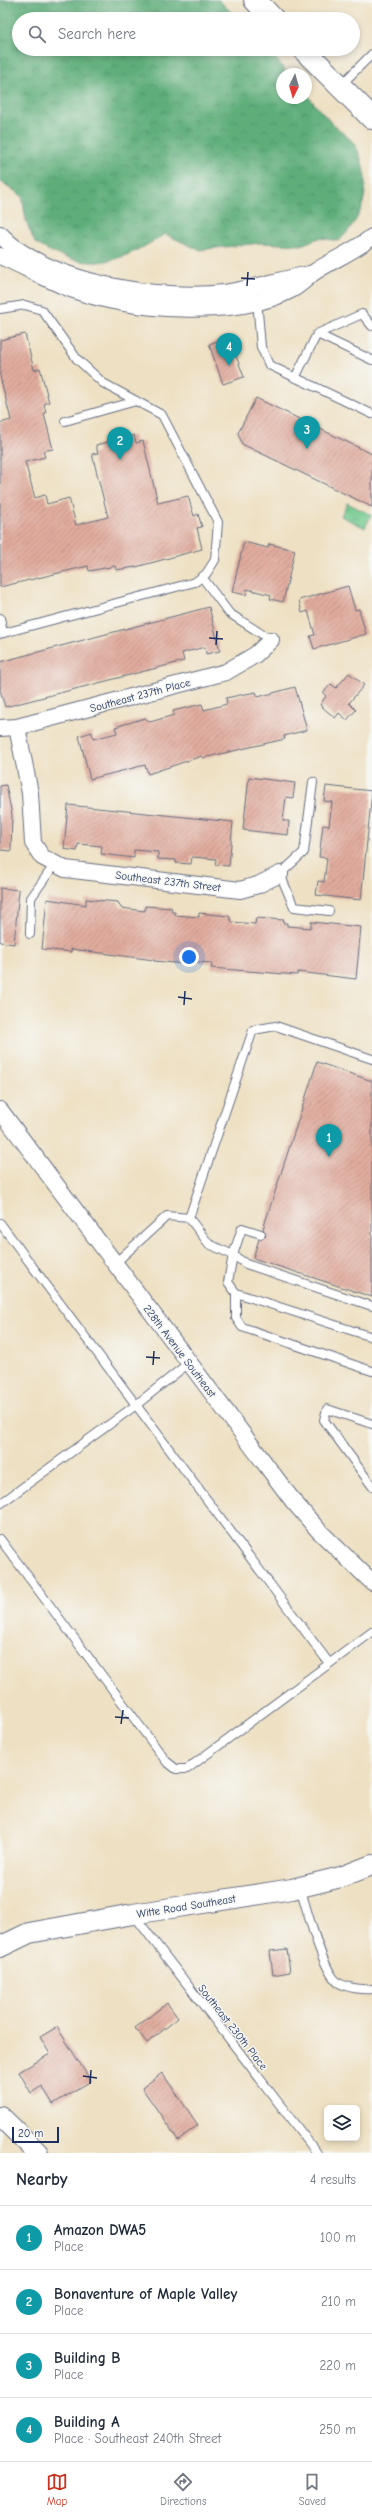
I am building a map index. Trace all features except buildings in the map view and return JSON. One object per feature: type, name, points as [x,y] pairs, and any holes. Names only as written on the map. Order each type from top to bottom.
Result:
[{"type":"main road","points":[[255,0],[266,12]]},
{"type":"main road","points":[[310,56],[372,118]]},
{"type":"street","points":[[0,234],[16,249],[42,262],[91,281],[116,288],[168,294],[256,294]]},
{"type":"street","points":[[0,256],[72,290],[135,306],[197,309],[256,294],[314,273],[352,252],[372,237]]},
{"type":"street","name":"Southeast 237th Place","points":[[0,728],[17,727],[226,672],[255,655],[271,640]]},
{"type":"street","points":[[17,727],[30,793],[33,842],[42,857],[54,865]]},
{"type":"street","name":"Southeast 237th Street","points":[[54,865],[65,869],[240,890],[258,885],[280,874]]},
{"type":"street","name":"228th Avenue Southeast","points":[[0,1110],[293,1501],[319,1531],[372,1582]]},
{"type":"street","name":"Witte Road Southeast","points":[[0,1947],[29,1934],[133,1914],[300,1887],[341,1877],[372,1865]]},
{"type":"street","points":[[0,2116],[38,2153]]},
{"type":"lane","points":[[340,86],[372,54]]},
{"type":"lane","points":[[256,294],[261,347],[269,365],[372,414]]},
{"type":"lane","points":[[0,309],[25,305],[42,310],[77,359],[103,383],[162,415],[218,522],[215,560],[202,576],[194,582],[1,634],[0,618]]},
{"type":"lane","points":[[295,378],[317,334],[362,314],[372,326]]},
{"type":"lane","points":[[317,334],[372,360]]},
{"type":"lane","points":[[65,421],[136,401]]},
{"type":"lane","points":[[202,576],[229,613],[271,640]]},
{"type":"lane","points":[[313,782],[304,852],[280,874],[294,907],[330,911]]},
{"type":"lane","points":[[30,934],[31,898],[54,865]]},
{"type":"lane","points":[[189,1218],[253,1030],[276,1026],[372,1059]]},
{"type":"lane","points":[[114,1264],[167,1216],[189,1218],[209,1244],[233,1255],[246,1264],[372,1306]]},
{"type":"lane","points":[[0,1223],[329,1663]]},
{"type":"lane","points":[[261,1234],[248,1228],[242,1228],[233,1255],[228,1282],[236,1293],[236,1318],[242,1327],[372,1371]]},
{"type":"lane","points":[[236,1293],[372,1337]]},
{"type":"lane","points":[[0,1504],[136,1405],[190,1362]]},
{"type":"lane","points":[[372,1424],[327,1409],[324,1420],[372,1486]]},
{"type":"lane","points":[[0,1539],[166,1761],[176,1769],[188,1769],[372,1632]]},
{"type":"lane","points":[[300,1887],[326,1967],[338,1982],[363,1990],[372,1990]]},
{"type":"lane","name":"Southeast 230th Place","points":[[133,1914],[317,2153]]},
{"type":"green space","points":[[0,0],[219,0],[231,12],[12,12],[12,56],[274,56],[283,68],[276,68],[276,104],[312,104],[312,101],[319,110],[355,144],[364,170],[365,183],[365,195],[357,219],[339,241],[319,238],[301,245],[260,243],[199,250],[165,234],[131,253],[116,259],[101,262],[86,262],[70,259],[53,253],[35,243],[26,221],[22,196],[0,181]]},
{"type":"green space","points":[[347,503],[371,515],[365,528],[341,516]]},
{"type":"place","name":"Building A","points":[[229,366]]},
{"type":"place","name":"Building B","points":[[307,449]]},
{"type":"place","name":"Bonaventure of Maple Valley","points":[[120,460]]},
{"type":"place","name":"Amazon DWA5","points":[[329,1157]]}]
